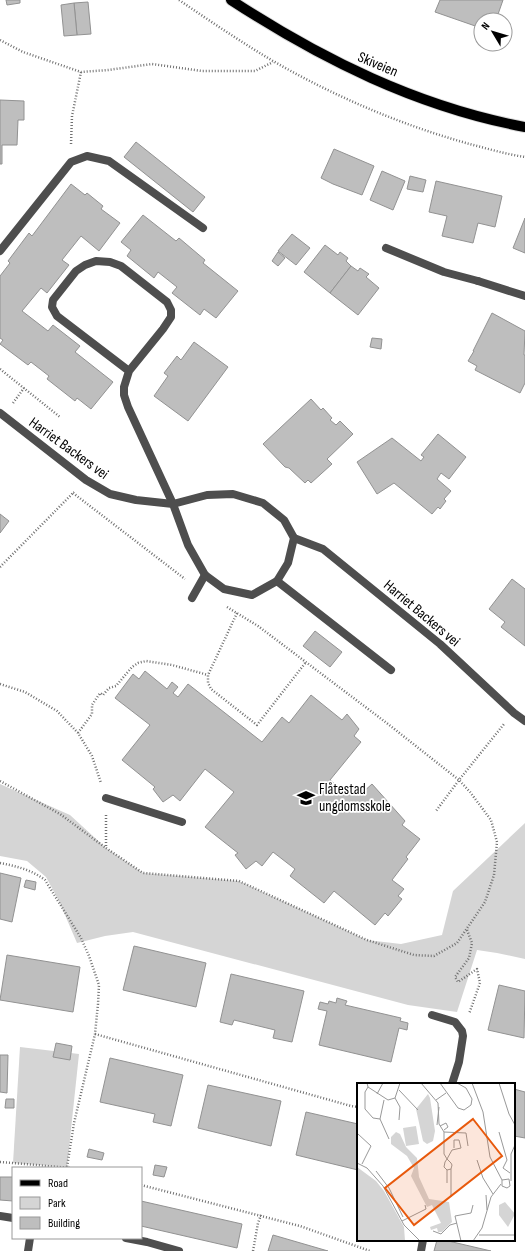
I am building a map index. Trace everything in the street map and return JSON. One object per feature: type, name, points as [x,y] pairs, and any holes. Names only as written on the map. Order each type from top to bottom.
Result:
[{"type":"main road","name":"Skiveien","points":[[231,0],[286,35],[342,65],[389,86],[448,108],[525,127]]},
{"type":"street","points":[[0,251],[71,162],[87,156],[109,161],[203,228]]},
{"type":"street","points":[[386,248],[444,272],[525,296]]},
{"type":"street","points":[[129,371],[57,316],[52,307],[53,300],[76,271],[96,261],[110,262],[121,266],[168,302],[171,310],[170,317],[163,329],[129,371],[124,387],[124,395],[128,407],[173,504],[188,545],[205,574],[224,589],[252,595],[277,581],[288,563],[294,538]]},
{"type":"street","name":"Harriet Backers vei","points":[[0,413],[86,480],[110,494],[136,500],[173,504],[206,495],[234,494],[263,504],[284,520],[294,538],[323,549],[440,644],[514,713],[525,721]]},
{"type":"street","points":[[192,598],[205,574]]},
{"type":"street","points":[[277,581],[391,670]]},
{"type":"street","points":[[106,798],[182,822]]},
{"type":"street","points":[[432,1015],[455,1022],[462,1031],[463,1036],[459,1062],[452,1083]]},
{"type":"street","points":[[0,1216],[12,1218]]},
{"type":"street","points":[[28,1251],[30,1239]]},
{"type":"street","points":[[131,1239],[179,1251]]},
{"type":"street","points":[[421,1251],[423,1241]]},
{"type":"path","points":[[179,0],[274,62],[328,90],[392,118],[449,138],[525,157]]},
{"type":"path","points":[[0,40],[23,52],[81,72],[152,64],[202,71],[255,70],[274,62]]},
{"type":"path","points":[[71,162],[72,116],[81,72]]},
{"type":"path","points":[[0,369],[60,417]]},
{"type":"path","points":[[0,567],[86,480]]},
{"type":"path","points":[[0,781],[60,814],[143,874],[239,881],[367,940],[414,956],[434,956],[456,943],[485,902],[494,876],[497,842],[491,820],[459,780],[258,626],[197,589],[73,493]]},
{"type":"path","points":[[237,613],[208,675],[208,682],[212,689],[258,725],[306,662]]},
{"type":"path","points":[[78,733],[92,714],[92,705],[100,692],[103,695],[109,688],[116,686],[138,663],[146,661],[172,665],[208,675]]},
{"type":"path","points":[[0,684],[26,692],[57,711],[78,733],[92,756],[106,798],[106,848]]},
{"type":"path","points":[[436,811],[459,780],[514,713]]},
{"type":"path","points":[[0,863],[30,871],[39,875],[45,880],[81,938],[99,985],[95,1034],[74,1123],[66,1167],[36,1166],[0,1162]]},
{"type":"path","points":[[462,1031],[480,983],[477,969],[458,982],[455,977],[469,958],[472,943],[466,930]]},
{"type":"path","points":[[95,1034],[259,1081],[357,1107]]},
{"type":"path","points":[[142,1185],[300,1226],[370,1251]]},
{"type":"path","points":[[253,1251],[261,1215]]},
{"type":"green space","points":[[0,784],[70,815],[106,848],[143,873],[239,881],[367,940],[401,944],[442,935],[453,891],[525,823],[525,959],[477,950],[457,1012],[408,1005],[133,932],[105,936],[77,943],[59,901],[46,877],[27,861],[0,856]]},
{"type":"green space","points":[[20,1047],[79,1054],[67,1167],[13,1163]]},
{"type":"building","points":[[6,0],[20,0],[20,3],[7,5]]},
{"type":"building","points":[[440,0],[503,0],[499,12],[473,12],[473,25],[435,12]]},
{"type":"building","points":[[88,2],[91,34],[77,35],[74,3]]},
{"type":"building","points":[[74,3],[77,35],[64,36],[61,5]]},
{"type":"building","points":[[0,100],[24,101],[24,120],[18,120],[17,145],[2,145],[2,164],[0,164]]},
{"type":"building","points":[[136,142],[205,197],[193,212],[124,157]]},
{"type":"building","points":[[334,149],[374,166],[362,195],[321,178]]},
{"type":"building","points":[[382,171],[405,181],[393,210],[370,200]]},
{"type":"building","points":[[410,176],[426,180],[423,192],[407,189]]},
{"type":"building","points":[[436,181],[502,196],[495,227],[478,223],[473,243],[442,236],[447,216],[429,212]]},
{"type":"building","points":[[71,184],[85,195],[87,193],[103,206],[101,209],[120,223],[99,251],[81,236],[62,260],[69,265],[47,293],[41,288],[22,311],[48,331],[53,325],[80,346],[75,352],[113,382],[91,409],[77,398],[75,401],[47,379],[49,376],[31,362],[28,365],[0,344],[3,340],[0,338],[0,276],[10,263],[8,261],[29,233],[32,236]]},
{"type":"building","points":[[143,215],[176,241],[179,238],[205,260],[203,263],[238,291],[216,318],[204,309],[200,315],[172,293],[177,287],[158,272],[154,278],[127,256],[131,250],[121,242]]},
{"type":"building","points":[[525,218],[525,253],[513,248]]},
{"type":"building","points":[[292,234],[310,248],[296,265],[278,251]]},
{"type":"building","points":[[325,245],[338,255],[340,252],[348,258],[346,261],[351,266],[330,293],[304,272]]},
{"type":"building","points":[[278,252],[285,258],[278,266],[272,261]]},
{"type":"building","points":[[351,266],[358,271],[360,268],[369,274],[366,277],[379,288],[358,315],[330,293]]},
{"type":"building","points":[[492,313],[525,331],[525,383],[520,393],[475,370],[477,366],[468,361]]},
{"type":"building","points":[[372,338],[382,339],[381,349],[370,347]]},
{"type":"building","points":[[194,342],[228,367],[188,421],[154,396],[168,376],[164,373],[177,356],[181,360]]},
{"type":"building","points":[[311,399],[321,410],[323,408],[332,418],[330,420],[336,425],[340,421],[353,434],[327,459],[332,464],[311,483],[308,480],[305,483],[289,468],[285,467],[263,444]]},
{"type":"building","points":[[438,434],[466,457],[449,479],[441,473],[437,479],[451,491],[444,499],[446,501],[440,509],[438,507],[432,514],[394,483],[377,494],[357,462],[392,438],[421,461],[424,457],[421,455]]},
{"type":"building","points":[[0,514],[9,521],[0,533]]},
{"type":"building","points":[[512,579],[525,589],[525,646],[501,627],[505,622],[489,609]]},
{"type":"building","points":[[315,631],[342,652],[330,667],[303,646]]},
{"type":"building","name":"Flåtestad ungdomsskole","points":[[145,671],[167,689],[172,682],[178,687],[173,693],[178,697],[188,684],[262,742],[282,717],[289,723],[311,695],[342,720],[347,714],[359,729],[354,736],[361,742],[330,780],[346,793],[353,785],[362,793],[372,784],[405,821],[402,825],[420,839],[406,857],[408,859],[392,880],[404,889],[398,896],[402,899],[388,916],[385,913],[375,925],[334,891],[324,903],[290,876],[295,869],[273,852],[262,866],[256,861],[246,869],[235,855],[238,853],[205,827],[234,792],[205,769],[180,801],[173,795],[163,802],[153,789],[155,787],[122,760],[150,725],[115,698],[133,674],[139,679]]},
{"type":"building","points":[[0,873],[21,878],[12,922],[0,919]]},
{"type":"building","points":[[26,880],[36,882],[35,890],[24,887]]},
{"type":"building","points":[[134,946],[206,963],[196,1007],[123,990]]},
{"type":"building","points":[[7,955],[80,967],[73,1012],[0,1000]]},
{"type":"building","points":[[231,974],[304,991],[292,1042],[273,1038],[275,1030],[234,1020],[232,1025],[220,1022]]},
{"type":"building","points":[[499,985],[525,991],[524,1038],[488,1030]]},
{"type":"building","points":[[337,998],[347,1001],[345,1005],[401,1018],[400,1021],[408,1023],[407,1030],[399,1028],[391,1062],[319,1045],[327,1011],[318,1009],[320,1002],[328,1004],[329,1001],[336,1003]]},
{"type":"building","points":[[56,1043],[72,1046],[70,1060],[53,1057]]},
{"type":"building","points":[[0,1055],[8,1055],[7,1093],[0,1092]]},
{"type":"building","points":[[110,1058],[183,1075],[171,1126],[153,1122],[155,1114],[100,1102]]},
{"type":"building","points":[[208,1085],[281,1101],[271,1146],[198,1128]]},
{"type":"building","points":[[515,1089],[525,1092],[525,1138],[515,1136]]},
{"type":"building","points":[[6,1099],[14,1099],[14,1108],[5,1108]]},
{"type":"building","points":[[306,1112],[357,1124],[357,1170],[296,1155]]},
{"type":"building","points":[[89,1149],[104,1153],[102,1160],[87,1157]]},
{"type":"building","points":[[155,1165],[167,1167],[164,1177],[153,1175]]},
{"type":"building","points":[[0,1177],[12,1177],[12,1201],[0,1200]]},
{"type":"building","points":[[142,1201],[242,1224],[237,1248],[142,1226]]},
{"type":"building","points":[[273,1235],[328,1251],[268,1251]]},
{"type":"building","points":[[437,1241],[448,1241],[491,1251],[434,1251]]},
{"type":"place","name":"Flåtestad ungdomsskole","points":[[306,798]]}]
